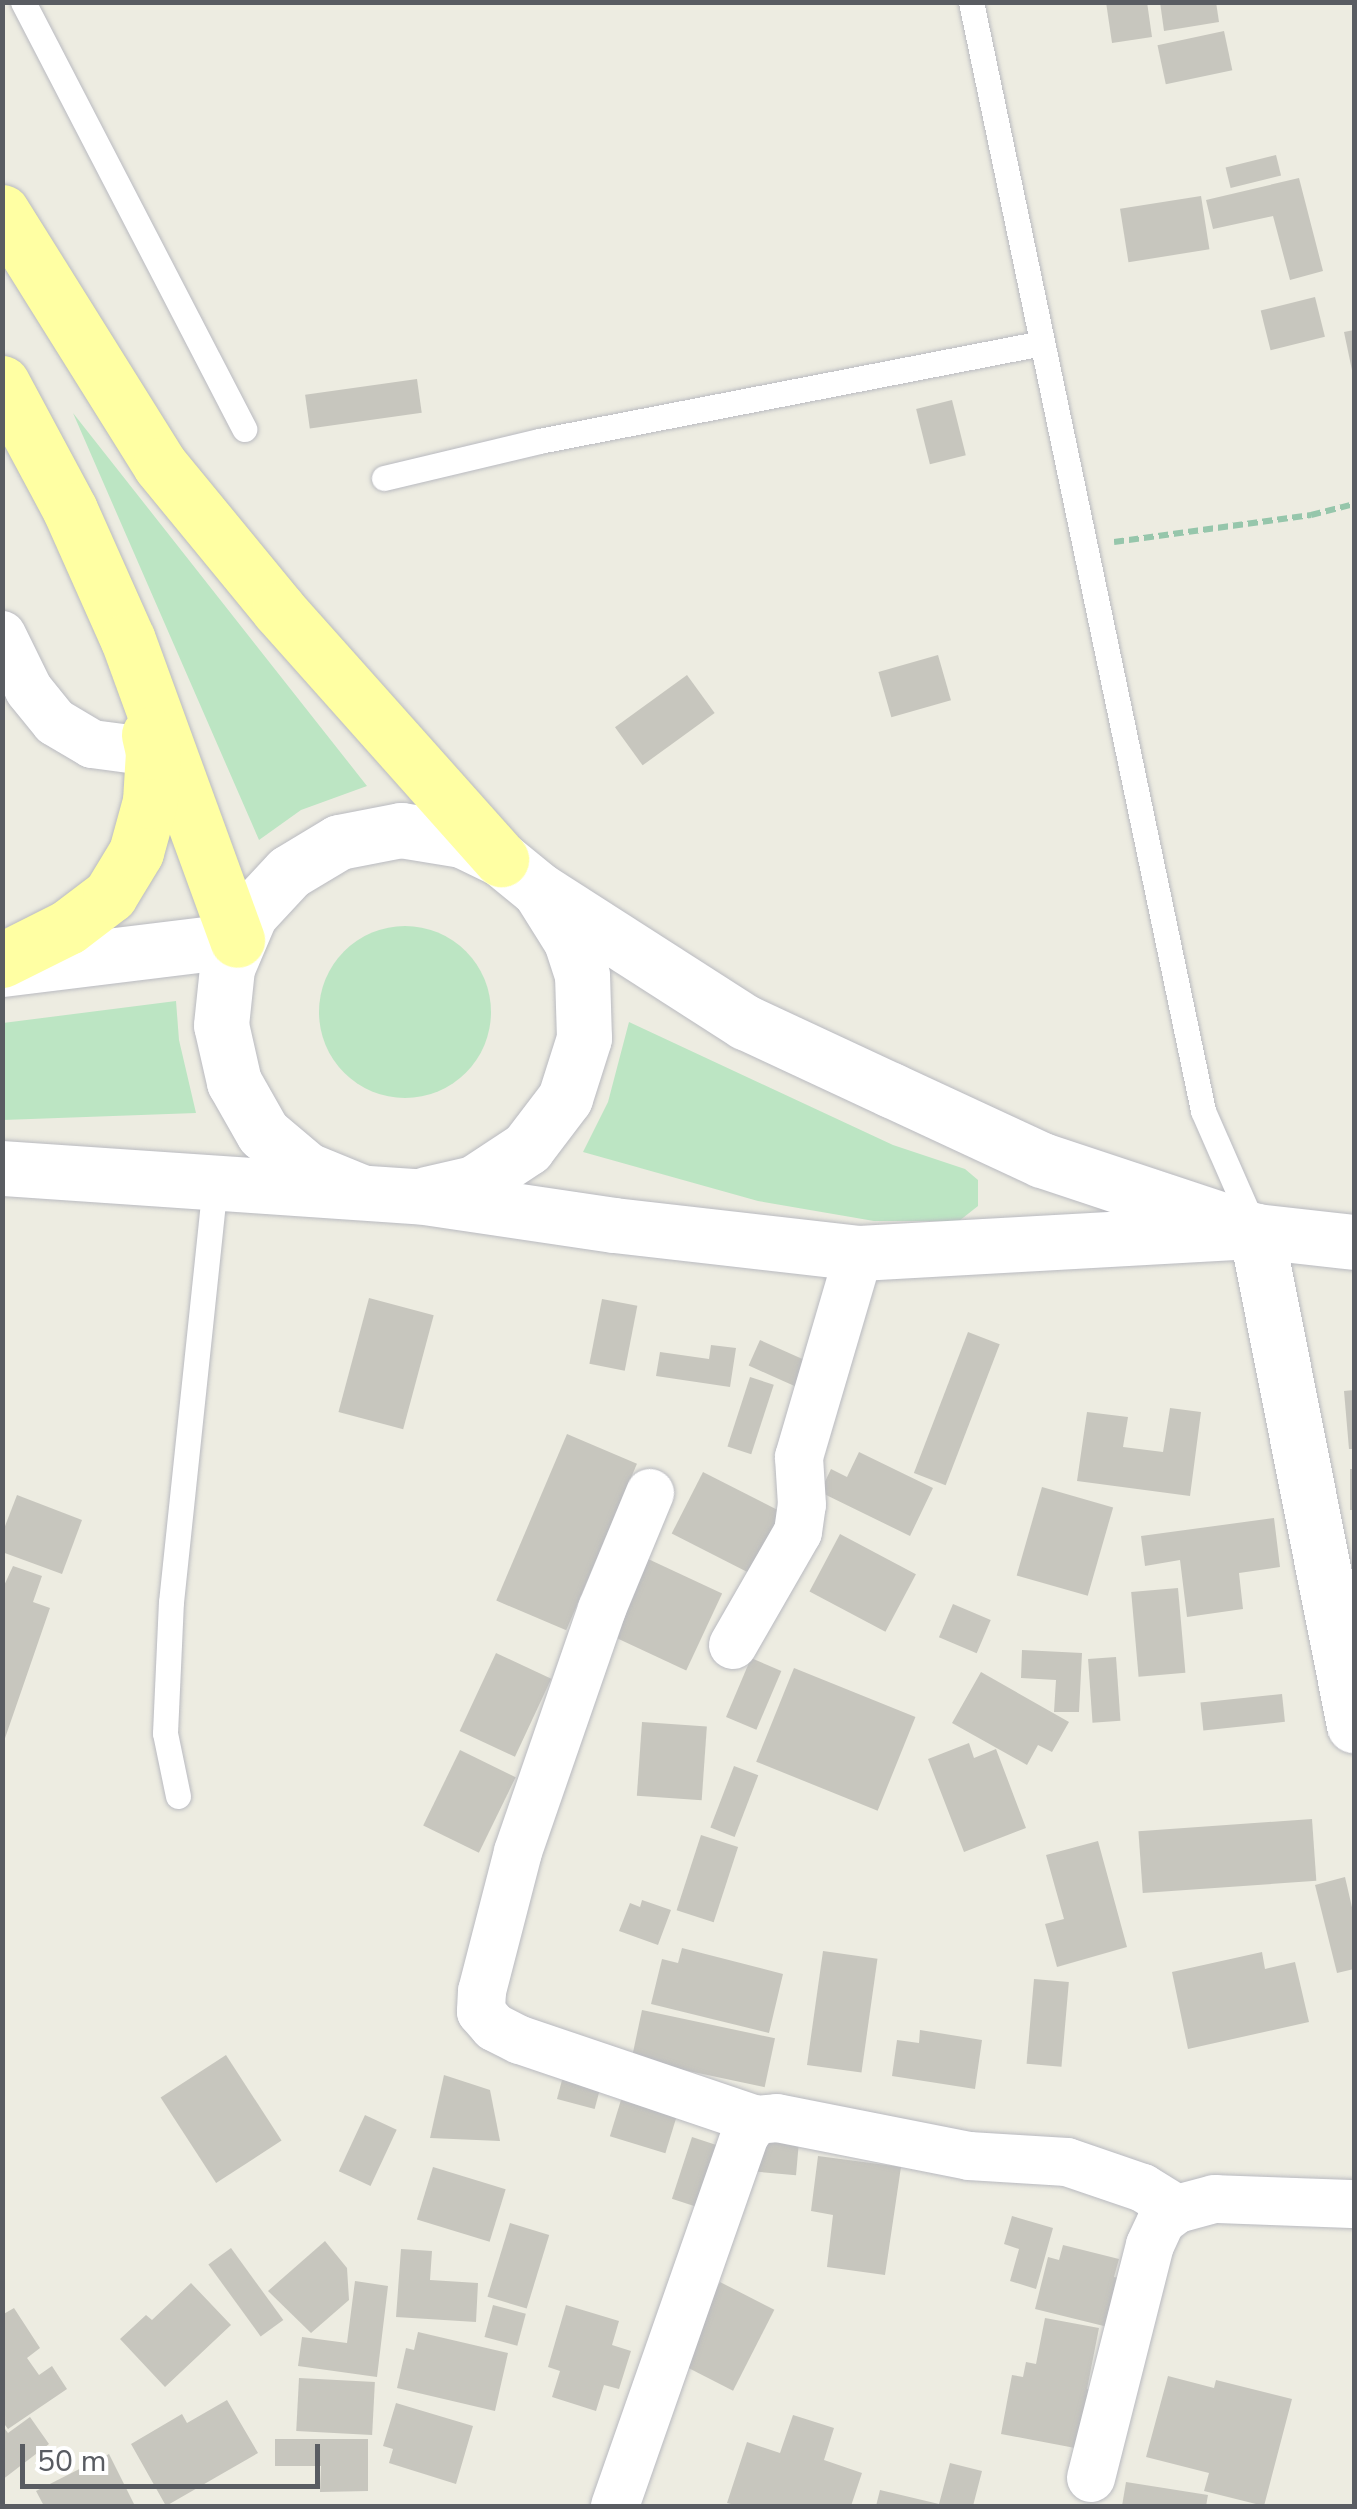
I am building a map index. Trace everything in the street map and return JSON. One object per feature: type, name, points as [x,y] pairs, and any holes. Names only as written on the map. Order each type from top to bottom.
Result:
[{"type":"main road","points":[[2,212],[160,465],[278,610],[520,874],[571,942],[582,975],[584,1038],[565,1098],[527,1148],[474,1182],[418,1196]]},
{"type":"main road","points":[[2,384],[70,510],[128,640],[236,940]]},
{"type":"main road","points":[[2,960],[68,926],[110,895],[136,852],[150,800],[153,752],[128,640]]},
{"type":"main road","points":[[361,1192],[307,1170],[264,1132],[234,1082],[221,1026],[227,968],[250,914],[289,872],[339,842],[400,830],[462,840],[745,1022],[1042,1160],[1256,1231]]},
{"type":"main road","points":[[2,969],[236,940]]},
{"type":"main road","points":[[2,1168],[418,1196],[614,1225],[858,1253],[1256,1231],[1354,1242]]},
{"type":"main road","points":[[1256,1231],[1354,1725]]},
{"type":"street","points":[[2,635],[30,690],[54,722],[92,744],[153,752]]},
{"type":"street","points":[[732,1645],[798,1532],[802,1505],[799,1457],[805,1429],[858,1253]]},
{"type":"street","points":[[650,1493],[602,1609],[518,1852],[482,1991],[481,2012],[494,2026],[520,2040],[756,2120],[777,2118],[970,2156],[1068,2162],[1143,2188],[1177,2209]]},
{"type":"street","points":[[615,2506],[744,2135],[756,2120]]},
{"type":"street","points":[[1092,2478],[1150,2245],[1162,2222],[1177,2209],[1231,2199],[1354,2204]]},
{"type":"lane","points":[[23,2],[244,429]]},
{"type":"lane","points":[[972,2],[1202,1110],[1256,1231]]},
{"type":"lane","points":[[384,478],[539,442],[1042,344]]},
{"type":"lane","points":[[178,1796],[166,1733],[171,1602],[215,1182]]},
{"type":"path","points":[[1084,546],[1311,515],[1354,504]]},
{"type":"green space","points":[[73,413],[367,786],[301,810],[259,840]]},
{"type":"green space","points":[[405,926],[438,933],[466,951],[484,979],[491,1012],[484,1045],[466,1073],[438,1091],[405,1098],[372,1091],[344,1073],[326,1045],[319,1012],[326,979],[344,951],[372,933]]},
{"type":"green space","points":[[176,1001],[179,1040],[196,1113],[3,1120],[3,1023]]},
{"type":"green space","points":[[629,1022],[893,1145],[965,1169],[978,1180],[978,1206],[959,1221],[874,1221],[758,1201],[583,1152],[608,1102]]},
{"type":"building","points":[[1106,2],[1147,2],[1152,37],[1112,43]]},
{"type":"building","points":[[1160,2],[1216,2],[1219,22],[1164,31]]},
{"type":"building","points":[[1224,31],[1232,70],[1166,84],[1157,45]]},
{"type":"building","points":[[1276,155],[1281,175],[1231,188],[1226,168]]},
{"type":"building","points":[[1299,178],[1323,271],[1290,280],[1273,216],[1213,229],[1206,200]]},
{"type":"building","points":[[1201,196],[1209,249],[1128,262],[1120,209]]},
{"type":"building","points":[[1315,297],[1325,337],[1271,350],[1261,311]]},
{"type":"building","points":[[1354,330],[1354,375],[1353,375],[1344,332]]},
{"type":"building","points":[[417,379],[422,413],[310,428],[305,395]]},
{"type":"building","points":[[952,400],[966,455],[930,464],[916,409]]},
{"type":"building","points":[[938,655],[951,700],[891,717],[878,672]]},
{"type":"building","points":[[687,675],[715,713],[643,765],[615,727]]},
{"type":"building","points":[[369,1298],[434,1315],[403,1429],[338,1412]]},
{"type":"building","points":[[602,1299],[637,1306],[625,1371],[589,1364]]},
{"type":"building","points":[[968,1332],[1000,1344],[946,1485],[914,1473]]},
{"type":"building","points":[[760,1340],[815,1364],[803,1390],[749,1366]]},
{"type":"building","points":[[711,1345],[736,1348],[730,1387],[656,1376],[660,1352],[709,1359]]},
{"type":"building","points":[[750,1377],[774,1385],[751,1454],[727,1446]]},
{"type":"building","points":[[1354,1390],[1354,1449],[1349,1449],[1344,1391]]},
{"type":"building","points":[[1170,1408],[1201,1412],[1190,1496],[1077,1481],[1087,1412],[1128,1417],[1123,1447],[1163,1452]]},
{"type":"building","points":[[567,1434],[637,1464],[566,1630],[496,1601]]},
{"type":"building","points":[[859,1452],[933,1488],[910,1536],[820,1492],[831,1469],[847,1477]]},
{"type":"building","points":[[1350,1469],[1354,1469],[1354,1510],[1350,1510]]},
{"type":"building","points":[[703,1472],[785,1514],[754,1575],[672,1533]]},
{"type":"building","points":[[1042,1487],[1113,1507],[1088,1596],[1017,1575]]},
{"type":"building","points":[[17,1495],[82,1520],[62,1574],[2,1552],[2,1534]]},
{"type":"building","points":[[1274,1518],[1280,1567],[1239,1573],[1243,1609],[1187,1617],[1180,1560],[1145,1566],[1141,1536]]},
{"type":"building","points":[[840,1534],[916,1574],[885,1632],[809,1591]]},
{"type":"building","points":[[646,1558],[722,1593],[686,1671],[610,1635]]},
{"type":"building","points":[[13,1566],[42,1576],[33,1602],[50,1608],[3,1744],[2,1590]]},
{"type":"building","points":[[1178,1588],[1185,1673],[1139,1677],[1131,1592]]},
{"type":"building","points":[[953,1604],[991,1620],[977,1653],[939,1637]]},
{"type":"building","points":[[1022,1650],[1082,1653],[1079,1712],[1054,1712],[1056,1680],[1021,1678]]},
{"type":"building","points":[[496,1653],[551,1679],[515,1757],[460,1731]]},
{"type":"building","points":[[1116,1657],[1120,1721],[1093,1723],[1088,1659]]},
{"type":"building","points":[[751,1658],[781,1671],[756,1730],[726,1717]]},
{"type":"building","points":[[794,1668],[915,1717],[878,1811],[756,1762]]},
{"type":"building","points":[[981,1672],[1069,1722],[1052,1752],[1038,1745],[1027,1765],[952,1723]]},
{"type":"building","points":[[1282,1694],[1285,1722],[1203,1730],[1200,1703]]},
{"type":"building","points":[[642,1722],[707,1727],[702,1800],[637,1796]]},
{"type":"building","points":[[969,1743],[974,1758],[996,1749],[1026,1828],[964,1852],[928,1759]]},
{"type":"building","points":[[460,1750],[516,1777],[479,1853],[423,1825]]},
{"type":"building","points":[[734,1766],[758,1775],[735,1837],[710,1828]]},
{"type":"building","points":[[1312,1819],[1316,1881],[1143,1893],[1138,1831]]},
{"type":"building","points":[[701,1835],[738,1847],[714,1922],[677,1910]]},
{"type":"building","points":[[1098,1841],[1127,1947],[1057,1967],[1045,1924],[1064,1919],[1046,1855]]},
{"type":"building","points":[[1345,1877],[1354,1916],[1354,1969],[1337,1973],[1315,1885]]},
{"type":"building","points":[[642,1900],[671,1910],[658,1945],[619,1931],[630,1903],[640,1907]]},
{"type":"building","points":[[682,1948],[783,1974],[769,2033],[651,2004],[662,1959],[678,1963]]},
{"type":"building","points":[[823,1951],[877,1959],[861,2073],[807,2065]]},
{"type":"building","points":[[1262,1952],[1265,1969],[1295,1962],[1309,2022],[1188,2049],[1172,1972]]},
{"type":"building","points":[[1034,1979],[1069,1982],[1061,2067],[1027,2064]]},
{"type":"building","points":[[642,2010],[775,2038],[765,2087],[632,2059]]},
{"type":"building","points":[[920,2030],[982,2040],[975,2089],[892,2076],[897,2040],[919,2043]]},
{"type":"building","points":[[226,2055],[282,2141],[216,2183],[161,2097]]},
{"type":"building","points":[[565,2069],[603,2079],[595,2109],[557,2099]]},
{"type":"building","points":[[444,2075],[490,2090],[500,2141],[430,2138]]},
{"type":"building","points":[[621,2100],[676,2117],[665,2153],[610,2136]]},
{"type":"building","points":[[365,2115],[397,2130],[371,2186],[339,2171]]},
{"type":"building","points":[[692,2137],[722,2147],[702,2209],[672,2199]]},
{"type":"building","points":[[750,2139],[799,2143],[796,2175],[747,2171]]},
{"type":"building","points":[[818,2156],[901,2167],[885,2275],[827,2267],[833,2215],[811,2211]]},
{"type":"building","points":[[433,2167],[506,2189],[490,2242],[417,2220]]},
{"type":"building","points":[[1012,2216],[1053,2228],[1036,2289],[1010,2281],[1019,2249],[1004,2244]]},
{"type":"building","points":[[510,2223],[549,2235],[527,2309],[487,2297]]},
{"type":"building","points":[[325,2241],[347,2268],[349,2300],[311,2333],[268,2291]]},
{"type":"building","points":[[1063,2245],[1119,2259],[1114,2277],[1132,2281],[1120,2330],[1035,2309],[1048,2257],[1059,2260]]},
{"type":"building","points":[[231,2248],[283,2320],[261,2336],[208,2264]]},
{"type":"building","points":[[401,2249],[432,2251],[430,2280],[478,2283],[476,2322],[396,2317]]},
{"type":"building","points":[[355,2281],[388,2286],[377,2377],[298,2366],[302,2337],[347,2343]]},
{"type":"building","points":[[720,2282],[774,2310],[733,2391],[679,2363]]},
{"type":"building","points":[[191,2283],[231,2325],[165,2387],[120,2339],[146,2315],[152,2320]]},
{"type":"building","points":[[493,2305],[526,2314],[517,2346],[484,2337]]},
{"type":"building","points":[[566,2305],[619,2321],[612,2345],[631,2351],[619,2389],[604,2385],[596,2411],[552,2397],[560,2371],[548,2367]]},
{"type":"building","points":[[14,2308],[40,2348],[27,2358],[39,2375],[52,2366],[67,2389],[8,2429],[2,2421],[2,2315]]},
{"type":"building","points":[[1045,2318],[1099,2328],[1087,2389],[1107,2393],[1096,2452],[1001,2434],[1012,2375],[1023,2377],[1026,2362],[1036,2364]]},
{"type":"building","points":[[418,2332],[508,2353],[495,2411],[397,2388],[406,2348],[414,2350]]},
{"type":"building","points":[[1168,2376],[1214,2388],[1216,2380],[1292,2399],[1264,2506],[1204,2491],[1209,2473],[1146,2457]]},
{"type":"building","points":[[299,2378],[375,2382],[372,2435],[296,2431]]},
{"type":"building","points":[[227,2400],[258,2453],[166,2506],[131,2444],[182,2414],[187,2423]]},
{"type":"building","points":[[396,2403],[473,2426],[456,2484],[389,2463],[393,2449],[383,2446]]},
{"type":"building","points":[[793,2415],[834,2428],[824,2460],[862,2473],[851,2506],[727,2503],[747,2442],[780,2453]]},
{"type":"building","points":[[30,2417],[49,2444],[2,2480],[2,2425],[8,2433]]},
{"type":"building","points":[[275,2439],[368,2439],[368,2491],[320,2492],[321,2466],[275,2466]]},
{"type":"building","points":[[109,2454],[135,2506],[44,2506],[36,2491]]},
{"type":"building","points":[[950,2463],[982,2471],[973,2506],[876,2506],[880,2490],[939,2504]]},
{"type":"building","points":[[1126,2482],[1208,2495],[1206,2506],[1122,2506]]}]
